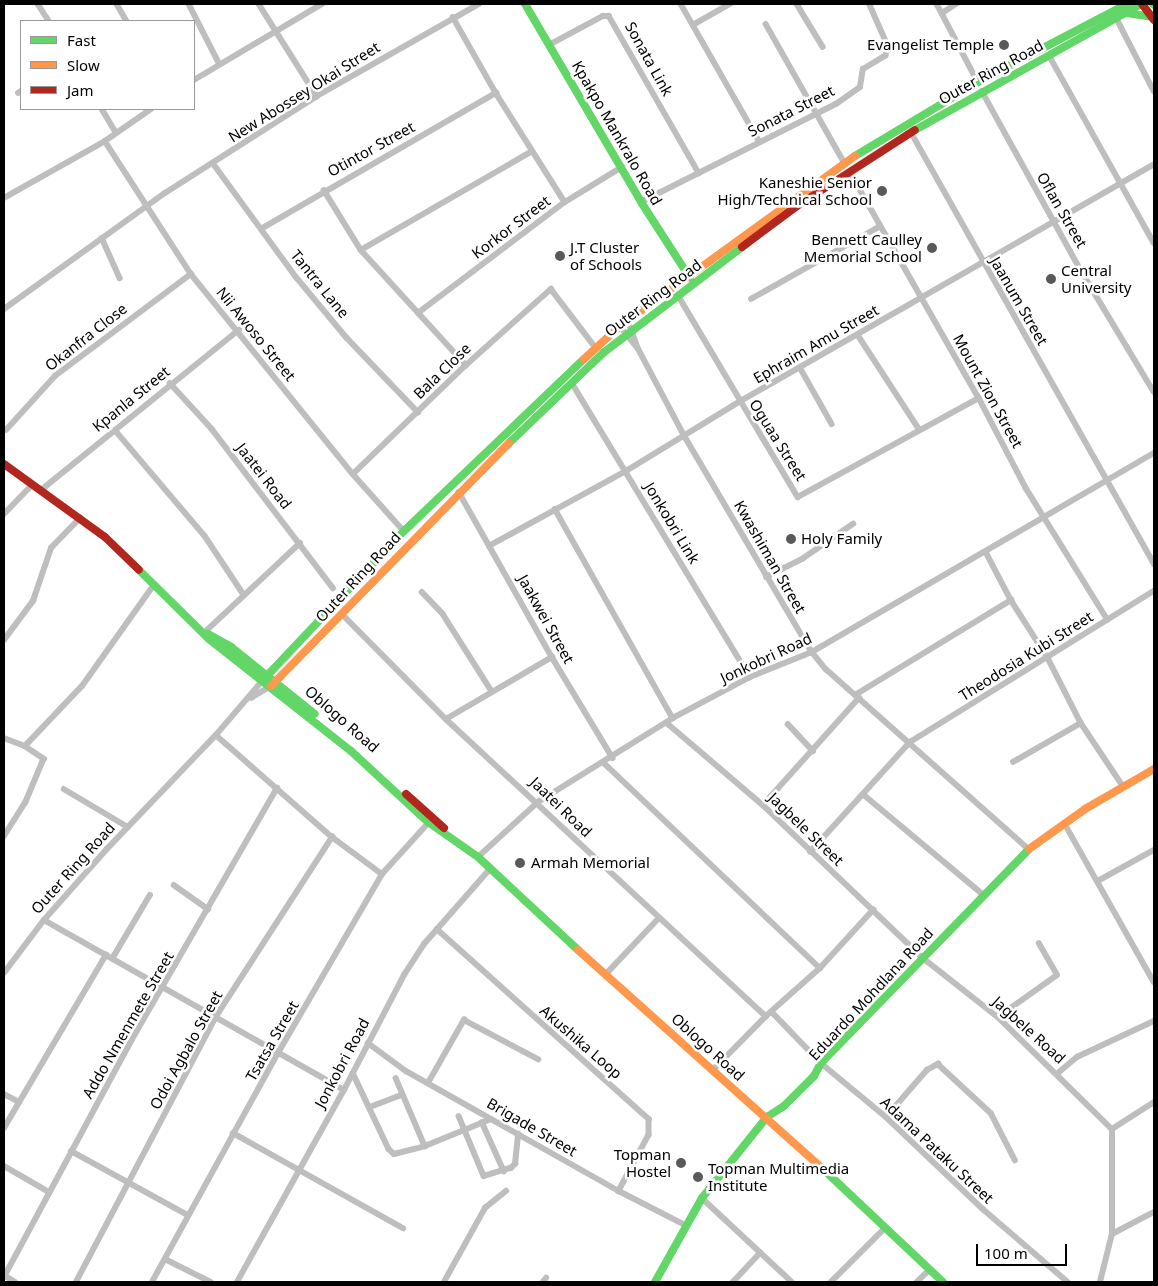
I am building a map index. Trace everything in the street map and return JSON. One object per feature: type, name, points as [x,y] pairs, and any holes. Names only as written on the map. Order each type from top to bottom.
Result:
[{"type":"main road","name":"Kpakpo Mankralo Road","points":[[525,4],[641,202],[694,284]]},
{"type":"main road","name":"Outer Ring Road","points":[[266,678],[404,531],[620,326],[844,162],[978,82],[1126,7],[1141,4]]},
{"type":"main road","points":[[1141,4],[1153,19]]},
{"type":"main road","name":"Outer Ring Road","points":[[274,684],[459,492],[572,383],[629,332],[797,206],[911,132],[982,91],[1117,19],[1126,7]]},
{"type":"main road","points":[[1126,7],[1153,19]]},
{"type":"main road","name":"Oblogo Road","points":[[4,464],[104,537],[153,586],[206,633],[274,684],[478,857],[489,870],[575,949],[607,973],[767,1117],[884,1229],[943,1282]]},
{"type":"main road","name":"Eduardo Mohdlana Road","points":[[655,1282],[702,1198],[767,1117],[784,1106],[814,1076],[822,1063],[1029,850],[1123,786],[1154,769]]},
{"type":"street","points":[[38,4],[48,20]]},
{"type":"street","points":[[117,4],[126,20]]},
{"type":"street","points":[[189,4],[219,63]]},
{"type":"street","points":[[260,4],[275,32],[317,96]]},
{"type":"street","points":[[195,79],[219,63],[322,4]]},
{"type":"street","name":"New Abossey Okai Street","points":[[4,309],[146,206],[317,96],[453,17],[479,4]]},
{"type":"street","points":[[681,4],[759,141]]},
{"type":"street","points":[[693,24],[730,4]]},
{"type":"street","points":[[797,4],[824,47]]},
{"type":"street","name":"Sonata Street","points":[[641,202],[759,141],[836,104],[860,87],[863,69],[886,56],[888,42],[868,4]]},
{"type":"street","points":[[937,4],[978,82]]},
{"type":"street","points":[[942,13],[956,4]]},
{"type":"street","name":"Sonata Link","points":[[549,45],[603,16],[609,16],[699,173]]},
{"type":"street","points":[[453,17],[496,93],[565,202]]},
{"type":"street","points":[[1117,19],[1154,91]]},
{"type":"street","points":[[766,24],[813,114],[844,162]]},
{"type":"street","points":[[1049,55],[1154,243]]},
{"type":"street","name":"Oflan Street","points":[[982,91],[1054,222],[1154,392]]},
{"type":"street","name":"Otintor Street","points":[[261,229],[324,190],[496,93]]},
{"type":"street","points":[[103,110],[116,132]]},
{"type":"street","points":[[4,198],[105,141],[149,110]]},
{"type":"street","name":"Jaanum Street","points":[[911,132],[984,264],[1109,480],[1154,564]]},
{"type":"street","name":"Nii Awoso Street","points":[[105,141],[191,274],[239,330],[353,474],[404,531]]},
{"type":"street","points":[[361,250],[532,152]]},
{"type":"street","name":"Tantra Lane","points":[[213,163],[261,229],[347,338],[418,412]]},
{"type":"street","name":"Ephraim Amu Street","points":[[489,546],[626,471],[739,402],[984,264],[1154,164]]},
{"type":"street","name":"Korkor Street","points":[[418,313],[565,202],[622,167]]},
{"type":"street","name":"Mount Zion Street","points":[[850,172],[879,227],[979,398],[1045,517],[1108,620]]},
{"type":"street","points":[[324,190],[361,250],[466,365]]},
{"type":"street","points":[[751,299],[879,227]]},
{"type":"street","points":[[102,238],[120,278]]},
{"type":"street","name":"Okanfra Close","points":[[6,430],[55,376],[191,274]]},
{"type":"street","name":"Bala Close","points":[[353,474],[466,365],[551,290],[596,348]]},
{"type":"street","name":"Oguaa Street","points":[[678,295],[739,402],[798,497],[918,429],[979,398]]},
{"type":"street","name":"Kwashiman Street","points":[[627,321],[629,332],[684,435],[766,577],[812,652],[857,697],[910,742],[1029,850]]},
{"type":"street","name":"Kwashiman Street","points":[[620,326],[629,332]]},
{"type":"street","name":"Kpanla Street","points":[[40,490],[239,330]]},
{"type":"street","points":[[858,335],[918,429]]},
{"type":"street","points":[[801,368],[832,424]]},
{"type":"street","name":"Jonkobri Link","points":[[572,383],[750,677]]},
{"type":"street","name":"Jaatei Road","points":[[170,384],[212,429],[333,588]]},
{"type":"street","points":[[115,430],[205,536],[244,595]]},
{"type":"street","name":"Jonkobri Road","points":[[478,857],[538,802],[613,758],[674,718],[750,677],[812,652],[956,566],[986,552],[1154,453]]},
{"type":"street","points":[[4,514],[32,485]]},
{"type":"street","name":"Jaakwei Street","points":[[459,492],[552,657],[613,758]]},
{"type":"street","points":[[555,509],[674,718]]},
{"type":"street","points":[[4,640],[34,601],[51,548],[80,518]]},
{"type":"street","points":[[766,577],[802,559],[853,524]]},
{"type":"street","points":[[206,633],[300,543]]},
{"type":"street","points":[[986,552],[1011,600],[1048,658],[1081,723],[1123,786]]},
{"type":"street","points":[[25,746],[82,686],[153,586]]},
{"type":"street","name":"Theodosia Kubi Street","points":[[810,852],[910,742],[1048,658],[1154,590]]},
{"type":"street","points":[[422,592],[443,614],[491,690]]},
{"type":"street","points":[[763,805],[813,751],[857,697],[1011,600]]},
{"type":"street","name":"Jaatei Road","points":[[342,614],[446,718],[538,802],[658,919],[766,1016]]},
{"type":"street","points":[[446,718],[491,690],[552,657]]},
{"type":"street","name":"Outer Ring Road","points":[[4,973],[44,920],[128,827],[216,735],[266,678]]},
{"type":"street","name":"Outer Ring Road","points":[[249,699],[274,684]]},
{"type":"street","name":"Jagbele Street","points":[[667,723],[763,805],[923,958]]},
{"type":"street","points":[[1012,762],[1081,723]]},
{"type":"street","points":[[788,724],[813,751]]},
{"type":"street","points":[[216,735],[332,837],[382,874]]},
{"type":"street","points":[[4,738],[42,755],[44,764],[26,802],[4,837]]},
{"type":"street","points":[[604,763],[820,968]]},
{"type":"street","name":"Addo Nmenmete Street","points":[[4,1276],[71,1151],[277,788]]},
{"type":"street","points":[[64,789],[128,827]]},
{"type":"street","points":[[863,794],[984,895]]},
{"type":"street","name":"Tsatsa Street","points":[[152,1282],[278,1053],[382,874],[431,819]]},
{"type":"street","points":[[1065,824],[1154,982]]},
{"type":"street","name":"Odoi Agbalo Street","points":[[76,1282],[215,1018],[332,837]]},
{"type":"street","points":[[1098,881],[1154,850]]},
{"type":"street","name":"Jonkobri Road","points":[[237,1282],[344,1090],[404,975],[437,929],[489,870]]},
{"type":"street","points":[[174,885],[208,909]]},
{"type":"street","points":[[4,1128],[109,957],[150,895]]},
{"type":"street","points":[[714,1070],[766,1016],[820,968],[873,910]]},
{"type":"street","points":[[607,973],[658,919]]},
{"type":"street","points":[[44,920],[344,1090]]},
{"type":"street","name":"Akushika Loop","points":[[437,929],[649,1119],[649,1135],[619,1191]]},
{"type":"street","points":[[998,1017],[1057,975],[1039,944]]},
{"type":"street","name":"Jagbele Road","points":[[923,958],[998,1017],[1058,1073],[1112,1129]]},
{"type":"street","name":"Adama Pataku Street","points":[[772,1012],[822,1063],[886,1117],[983,1210],[1068,1282]]},
{"type":"street","points":[[428,1083],[464,1020],[538,1059]]},
{"type":"street","points":[[1058,1073],[1077,1058],[1154,1021]]},
{"type":"street","name":"Brigade Street","points":[[368,1043],[428,1083],[619,1191],[688,1226]]},
{"type":"street","points":[[886,1117],[927,1070],[938,1064],[991,1113],[1015,1160]]},
{"type":"street","points":[[353,1073],[389,1150],[394,1154],[425,1146],[462,1129],[491,1119]]},
{"type":"street","points":[[396,1078],[401,1095],[425,1146]]},
{"type":"street","points":[[4,1094],[19,1102]]},
{"type":"street","points":[[370,1107],[401,1095]]},
{"type":"street","points":[[1100,1282],[1112,1234],[1112,1129],[1154,1102]]},
{"type":"street","points":[[459,1116],[462,1129],[481,1174],[490,1176],[512,1168],[517,1159],[518,1134]]},
{"type":"street","points":[[482,1122],[504,1171]]},
{"type":"street","points":[[234,1133],[403,1228]]},
{"type":"street","points":[[71,1151],[188,1215]]},
{"type":"street","points":[[4,1166],[49,1192]]},
{"type":"street","points":[[444,1282],[485,1208],[506,1191]]},
{"type":"street","points":[[702,1198],[792,1282]]},
{"type":"street","points":[[1112,1234],[1153,1214]]},
{"type":"street","points":[[831,1282],[884,1229]]},
{"type":"street","points":[[733,1282],[760,1253]]},
{"type":"street","points":[[165,1259],[210,1282]]},
{"type":"street","points":[[917,1282],[929,1270]]},
{"type":"street","points":[[4,1276],[15,1282]]},
{"type":"traffic: fast","points":[[525,4],[641,202],[690,278]]},
{"type":"traffic: fast","points":[[855,156],[978,82],[1127,4]]},
{"type":"traffic: fast","points":[[915,130],[1141,4]]},
{"type":"traffic: fast","points":[[1127,13],[1152,17]]},
{"type":"traffic: fast","points":[[509,443],[603,353],[742,247]]},
{"type":"traffic: fast","points":[[263,680],[404,531],[584,359]]},
{"type":"traffic: fast","points":[[139,570],[209,639],[351,751],[428,822],[478,857],[578,950]]},
{"type":"traffic: fast","points":[[208,634],[231,647],[315,714]]},
{"type":"traffic: fast","points":[[655,1282],[702,1198],[767,1117],[784,1106],[814,1076],[821,1063],[1029,849]]},
{"type":"traffic: fast","points":[[823,1169],[943,1282]]},
{"type":"traffic: slow","points":[[584,359],[620,326],[855,156]]},
{"type":"traffic: slow","points":[[271,686],[509,443]]},
{"type":"traffic: slow","points":[[1029,849],[1085,809],[1154,769]]},
{"type":"traffic: slow","points":[[578,950],[823,1169]]},
{"type":"traffic: jam","points":[[1142,4],[1154,20]]},
{"type":"traffic: jam","points":[[742,247],[797,206],[915,130]]},
{"type":"traffic: jam","points":[[4,464],[105,537],[139,570]]},
{"type":"traffic: jam","points":[[406,794],[444,828]]},
{"type":"place","name":"Evangelist Temple","points":[[1004,45]]},
{"type":"place","name":"Kaneshie Senior High/Technical School","points":[[882,191]]},
{"type":"place","name":"Bennett Caulley Memorial School","points":[[932,248]]},
{"type":"place","name":"J.T Cluster of Schools","points":[[560,256]]},
{"type":"place","name":"Central University","points":[[1051,279]]},
{"type":"place","name":"Holy Family","points":[[791,539]]},
{"type":"place","name":"Armah Memorial","points":[[520,863]]},
{"type":"place","name":"Topman Hostel","points":[[681,1163]]},
{"type":"place","name":"Topman Multimedia Institute","points":[[698,1177]]}]
